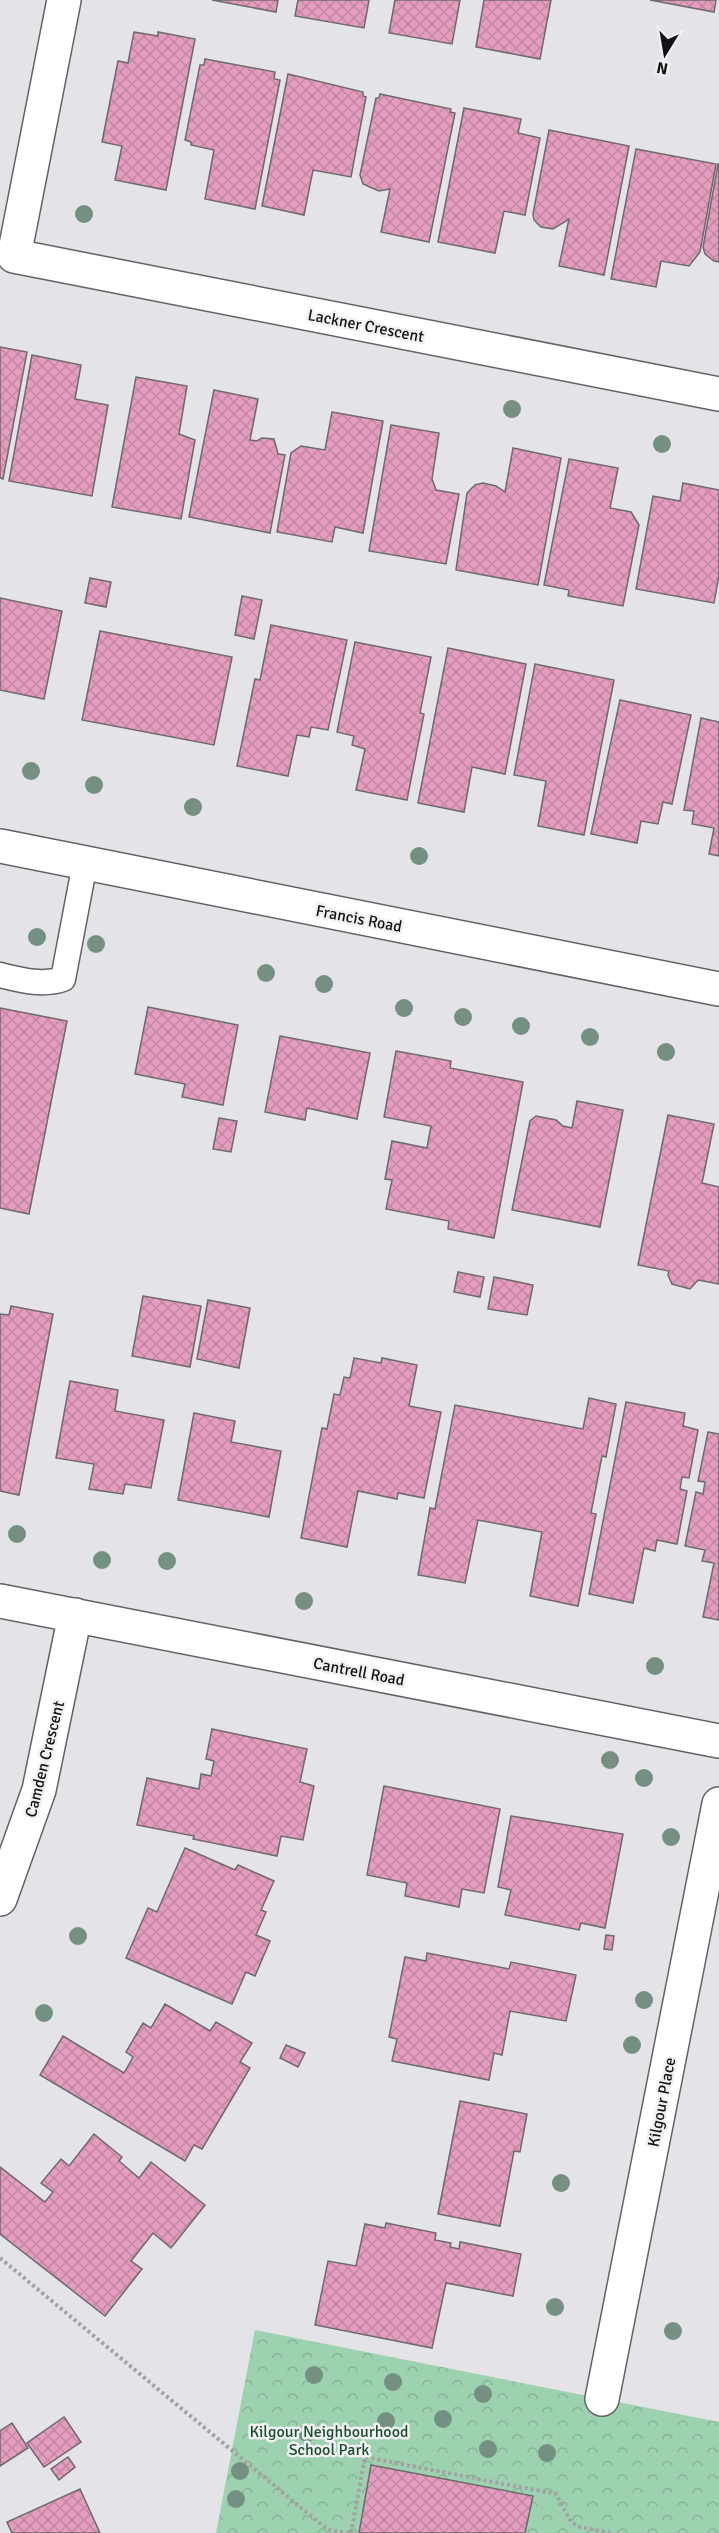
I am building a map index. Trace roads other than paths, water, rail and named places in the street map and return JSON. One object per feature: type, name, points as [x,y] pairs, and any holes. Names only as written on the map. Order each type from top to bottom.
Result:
[{"type":"street","name":"Lackner Crescent","points":[[64,0],[7,254],[719,394]]},
{"type":"street","name":"Francis Road","points":[[0,846],[719,989]]},
{"type":"street","name":"Cantrell Road","points":[[0,1600],[719,1741]]},
{"type":"street","name":"Camden Crescent","points":[[0,1899],[39,1790],[75,1615]]},
{"type":"street","name":"Kilgour Place","points":[[602,2399],[719,1804]]},
{"type":"lane","points":[[0,975],[31,982],[51,982],[63,979],[85,863]]},
{"type":"park label","name":"Kilgour Neighbourhood School Park","points":[[329,2440]]}]
